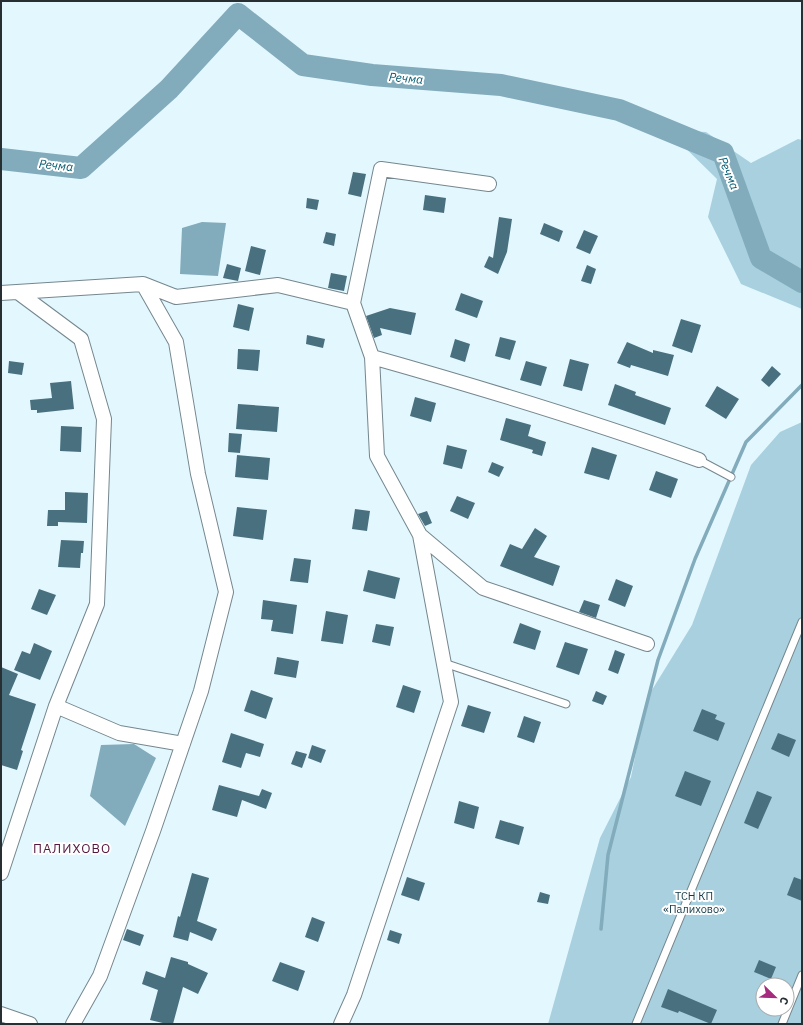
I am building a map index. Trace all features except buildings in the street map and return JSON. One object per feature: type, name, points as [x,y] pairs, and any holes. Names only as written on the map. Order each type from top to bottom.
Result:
[{"type":"street","points":[[341,1024],[354,995],[451,702],[420,535],[377,456],[372,357],[353,303],[381,169],[489,184]]},
{"type":"street","points":[[1,293],[143,284],[176,297],[278,284],[353,303]]},
{"type":"street","points":[[73,1024],[100,976],[183,744],[201,691],[226,592],[198,474],[176,342],[143,284]]},
{"type":"street","points":[[1,873],[56,706],[97,604],[104,419],[82,339],[19,293]]},
{"type":"street","points":[[372,357],[512,397],[630,435],[699,460]]},
{"type":"street","points":[[420,535],[483,588],[647,644]]},
{"type":"street","points":[[56,706],[119,733],[183,744]]},
{"type":"street","points":[[1,1014],[30,1024]]},
{"type":"lane","points":[[699,460],[731,477]]},
{"type":"lane","points":[[636,1024],[802,622]]},
{"type":"lane","points":[[444,663],[566,704]]},
{"type":"lane","points":[[782,1024],[802,975]]},
{"type":"green space","points":[[667,130],[706,132],[751,163],[798,139],[802,140],[802,309],[741,284],[708,217],[717,179]]},
{"type":"green space","name":"ТСН КП «Палихово»","points":[[802,422],[802,1024],[548,1024],[600,838],[631,777],[647,698],[692,625],[751,465],[780,432]]},
{"type":"shaded area","points":[[202,222],[226,223],[218,276],[180,274],[182,228]]},
{"type":"shaded area","points":[[134,744],[156,758],[125,826],[90,796],[101,745]]},
{"type":"waterway","name":"Речма","points":[[1,159],[81,168],[169,89],[238,14],[303,65],[372,75],[501,85],[619,110],[723,153],[761,258],[802,282]]},
{"type":"waterway","points":[[601,929],[608,855],[658,660],[695,559],[746,442],[802,385]]},
{"type":"district","name":"ПАЛИХОВО","points":[[72,848]]}]
